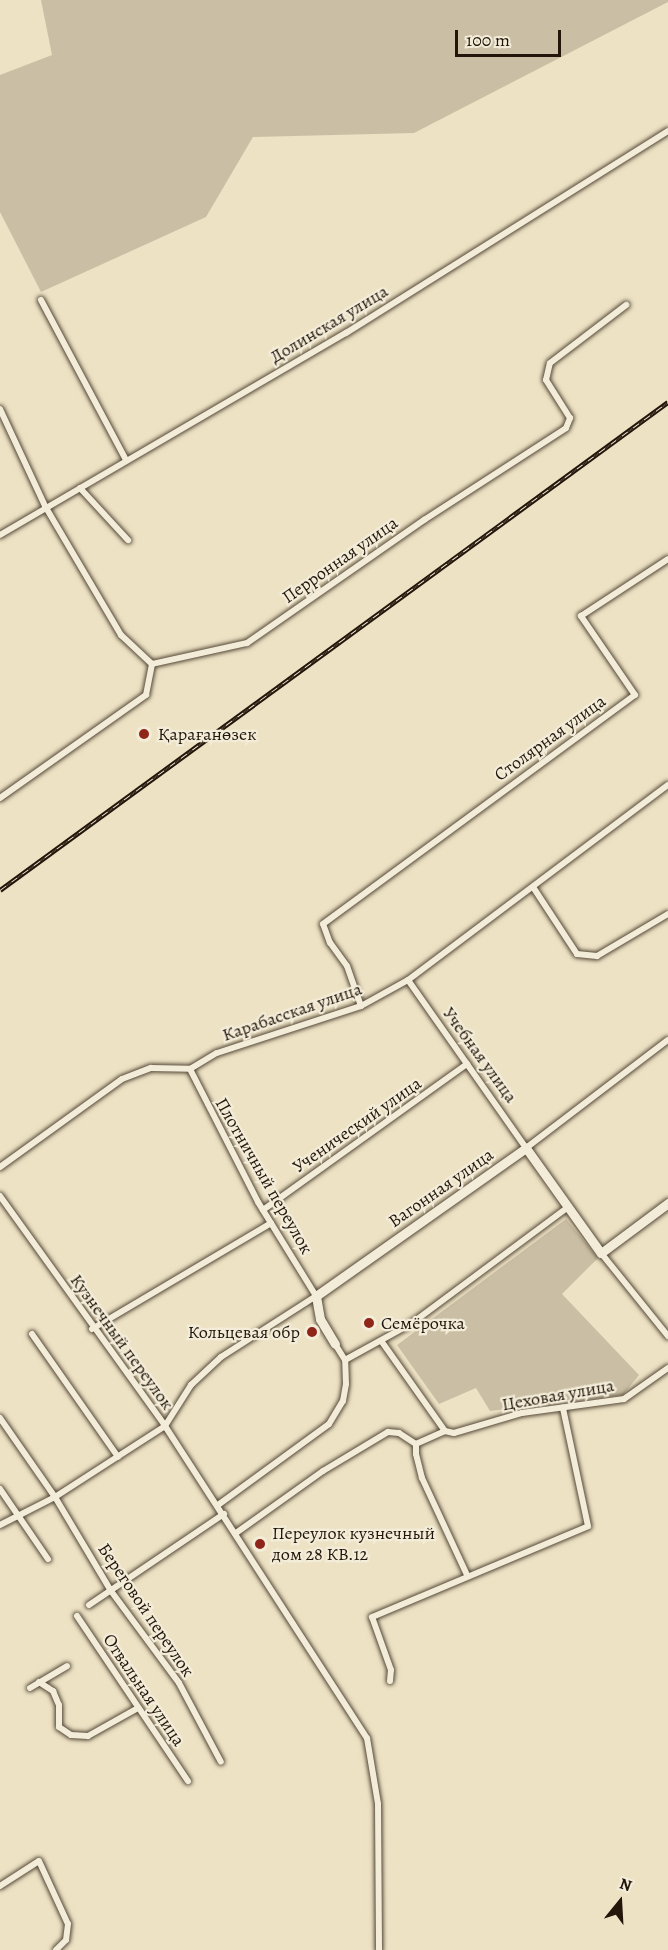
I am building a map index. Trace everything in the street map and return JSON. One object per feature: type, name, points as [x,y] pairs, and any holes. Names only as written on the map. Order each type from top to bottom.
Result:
[{"type":"street","name":"Долинская улица","points":[[0,535],[45,506],[80,488],[346,333],[668,131]]},
{"type":"street","points":[[41,300],[126,460]]},
{"type":"street","name":"Перронная улица","points":[[152,664],[247,643],[424,520],[566,428],[570,418],[546,380],[550,363],[626,305]]},
{"type":"street","points":[[0,408],[45,506],[124,639],[152,664],[146,695],[0,798]]},
{"type":"street","points":[[80,488],[128,540]]},
{"type":"street","name":"Столярная улица","points":[[361,1006],[347,966],[330,943],[323,924],[635,695],[581,616],[668,559]]},
{"type":"street","name":"Карабасская улица","points":[[190,1069],[217,1053],[361,1006],[408,980],[668,785]]},
{"type":"street","points":[[533,887],[577,954],[597,956],[668,914]]},
{"type":"street","name":"Учебная улица","points":[[408,980],[526,1148]]},
{"type":"street","points":[[668,1040],[526,1148],[567,1208],[668,1336]]},
{"type":"street","name":"Ученический улица","points":[[263,1210],[467,1064]]},
{"type":"street","points":[[0,1167],[122,1079],[151,1068],[190,1069]]},
{"type":"street","name":"Плотничный переулок","points":[[190,1069],[263,1210],[316,1296]]},
{"type":"street","name":"Вагонная улица","points":[[316,1296],[526,1148]]},
{"type":"street","name":"Кузнечный переулок","points":[[0,1196],[92,1329],[165,1426],[368,1738],[374,1762],[379,1950]]},
{"type":"street","points":[[601,1253],[668,1203]]},
{"type":"street","points":[[345,1360],[382,1342],[567,1208]]},
{"type":"street","points":[[92,1329],[271,1223]]},
{"type":"street","points":[[0,1525],[55,1497],[165,1426],[191,1385],[221,1357],[316,1296],[320,1319],[345,1360],[343,1401],[329,1424],[218,1505]]},
{"type":"street","points":[[32,1334],[118,1457]]},
{"type":"street","points":[[382,1342],[445,1431],[416,1444]]},
{"type":"street","name":"Цеховая улица","points":[[445,1431],[454,1433],[522,1413],[624,1399],[668,1368]]},
{"type":"street","points":[[390,1681],[391,1670],[372,1617],[467,1575],[588,1526],[563,1408]]},
{"type":"street","name":"Береговой переулок","points":[[0,1418],[55,1497],[111,1591],[179,1683],[221,1762]]},
{"type":"street","points":[[236,1533],[323,1471],[388,1432],[399,1433],[416,1444],[422,1478],[467,1575]]},
{"type":"street","points":[[0,1489],[48,1559]]},
{"type":"street","points":[[89,1605],[224,1514]]},
{"type":"street","name":"Отвальная улица","points":[[76,1616],[188,1782]]},
{"type":"street","points":[[30,1688],[67,1666]]},
{"type":"street","points":[[39,1682],[53,1691],[59,1705],[59,1727],[71,1735],[88,1736],[138,1708]]},
{"type":"street","points":[[0,1886],[39,1861],[68,1924],[66,1940],[56,1950]]},
{"type":"shaded area","points":[[41,0],[668,0],[668,2],[414,133],[253,137],[206,217],[41,292],[0,212],[0,75],[52,55]]},
{"type":"shaded area","points":[[566,1219],[598,1258],[562,1294],[639,1375],[623,1395],[490,1411],[476,1388],[439,1404],[397,1345]]},
{"type":"railway","points":[[0,890],[668,402]]},
{"type":"place","name":"Қарағанөзек","points":[[144,734]]},
{"type":"place","name":"Семёрочка","points":[[369,1323]]},
{"type":"place","name":"Кольцевая обр","points":[[312,1332]]},
{"type":"place","name":"Переулок кузнечный дом 28 КВ.12","points":[[260,1544]]}]
